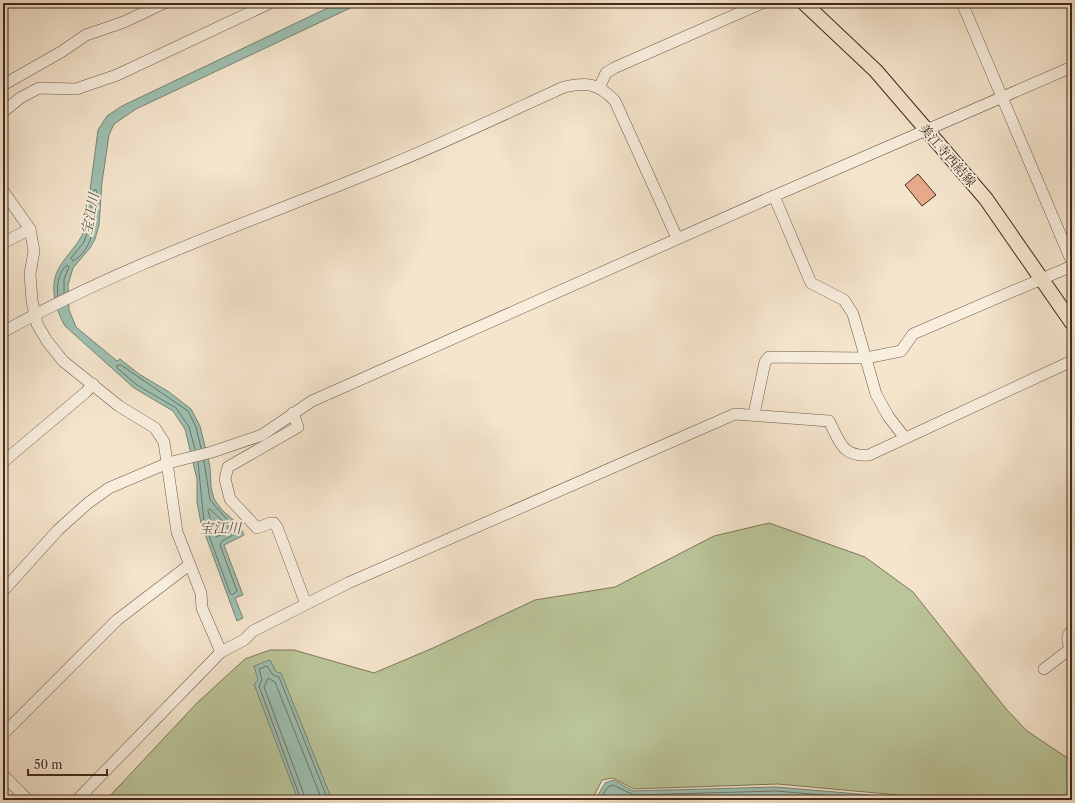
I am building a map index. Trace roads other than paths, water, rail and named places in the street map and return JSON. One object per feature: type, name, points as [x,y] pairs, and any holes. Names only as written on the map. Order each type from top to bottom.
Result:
[{"type":"main road","name":"美江寺西結線","points":[[804,3],[876,71],[986,199],[1072,323]]},
{"type":"street","points":[[3,85],[61,52],[86,35],[124,22],[164,3]]},
{"type":"street","points":[[3,112],[20,98],[39,88],[76,89],[117,75],[270,3]]},
{"type":"street","points":[[599,88],[606,73],[614,68],[762,3]]},
{"type":"street","points":[[962,3],[1072,262]]},
{"type":"street","points":[[3,591],[58,530],[88,503],[109,488],[172,463],[212,452],[262,435],[312,401],[677,238],[1072,67]]},
{"type":"street","points":[[3,332],[47,308],[174,250],[393,163],[564,87],[581,84],[604,90],[615,101],[677,238]]},
{"type":"street","points":[[3,191],[30,229],[34,251],[30,274],[34,315],[37,324],[47,341],[62,361],[119,406],[155,428],[164,442],[172,463],[177,532],[201,593],[202,608],[221,652]]},
{"type":"street","points":[[774,196],[811,283],[844,300],[853,314],[876,394],[888,416],[905,438]]},
{"type":"street","points":[[3,243],[30,229]]},
{"type":"street","points":[[754,414],[765,362],[769,357],[866,358],[902,351],[913,334],[1072,266]]},
{"type":"street","points":[[77,800],[221,652],[244,640],[253,631],[348,583],[735,414],[754,414],[829,421],[843,448],[857,456],[869,455],[1072,361]]},
{"type":"street","points":[[3,462],[86,392],[93,384]]},
{"type":"street","points":[[293,413],[298,428],[263,448],[234,462],[228,467],[225,480],[230,499],[245,514],[252,525],[257,528],[274,523],[277,527],[306,604]]},
{"type":"street","points":[[3,734],[117,620],[189,565]]},
{"type":"street","points":[[1044,669],[1070,649],[1067,639],[1069,633],[1072,631]]},
{"type":"street","points":[[3,775],[28,800]]},
{"type":"water","name":"宝江川","points":[[338,3],[361,3],[136,109],[114,124],[109,135],[102,182],[99,225],[95,239],[90,248],[73,268],[68,285],[69,310],[76,327],[117,361],[120,359],[139,374],[169,392],[191,409],[200,426],[210,467],[211,487],[214,499],[222,510],[239,525],[244,535],[224,545],[243,595],[235,598],[243,618],[237,621],[201,523],[197,502],[197,479],[185,429],[173,411],[134,388],[65,326],[56,306],[54,291],[55,277],[65,259],[76,245],[85,228],[98,130],[107,116],[122,106]]},
{"type":"water","points":[[270,660],[276,672],[281,673],[332,800],[298,800],[254,684],[258,680],[254,666]]},
{"type":"water","points":[[614,780],[633,791],[776,787],[929,800],[595,800],[605,783]]}]
